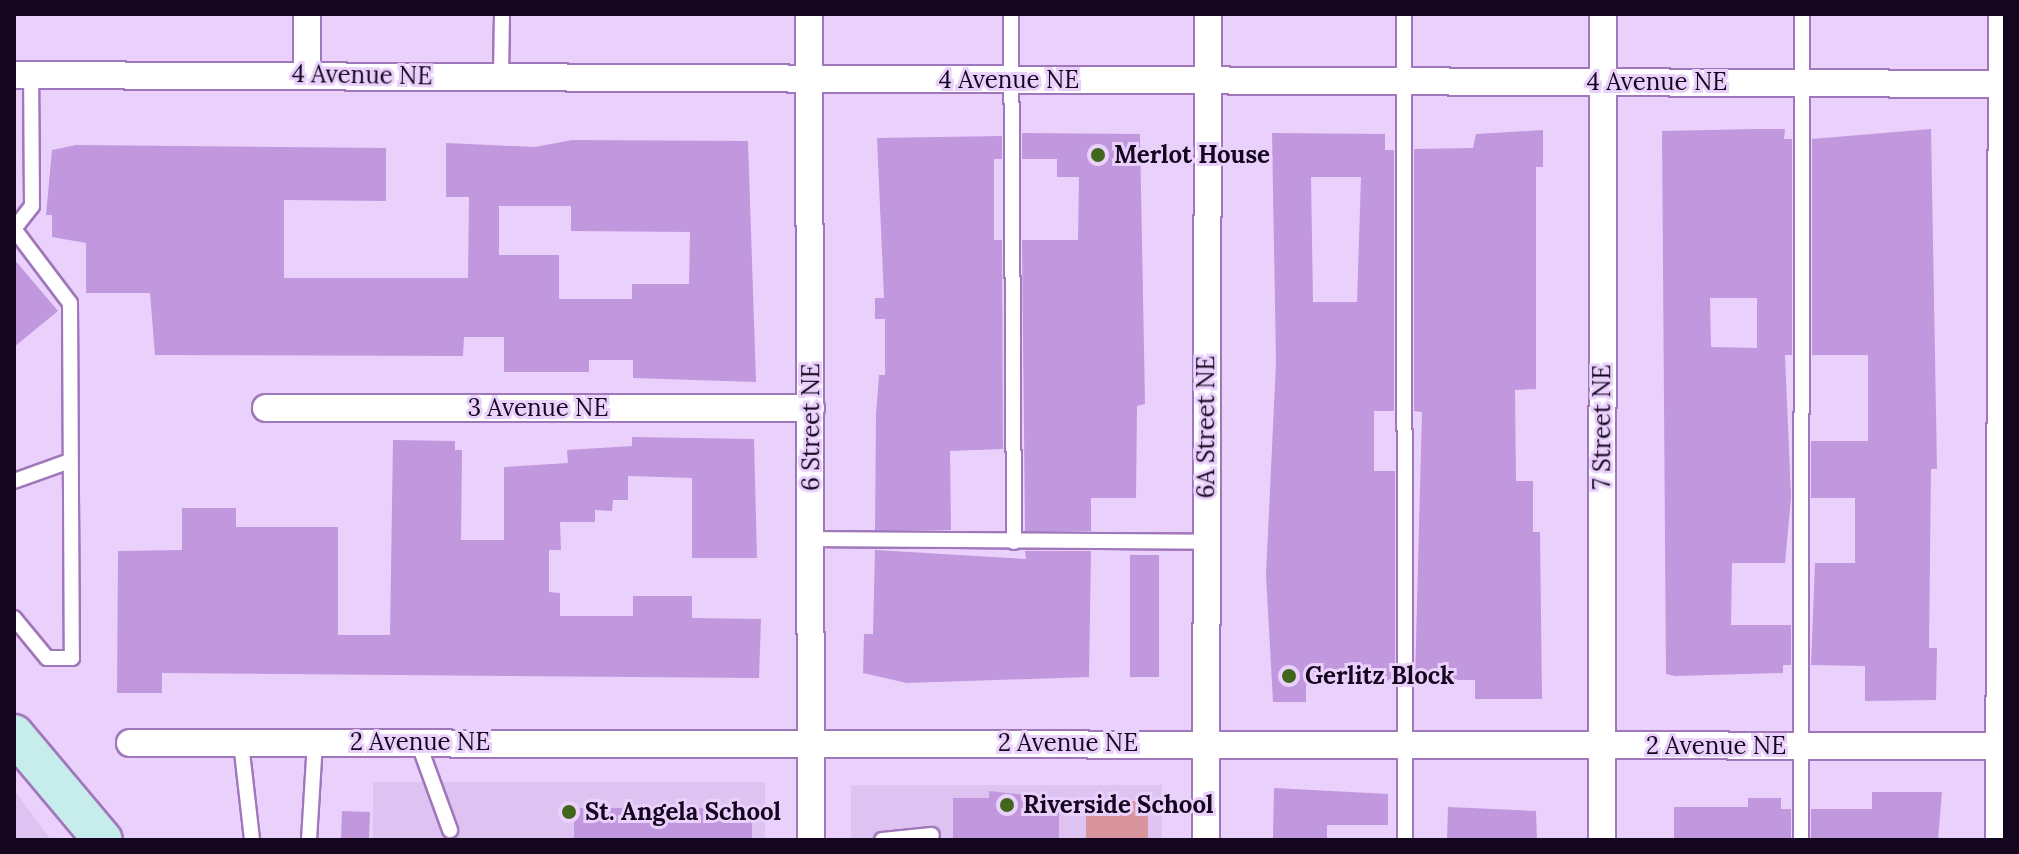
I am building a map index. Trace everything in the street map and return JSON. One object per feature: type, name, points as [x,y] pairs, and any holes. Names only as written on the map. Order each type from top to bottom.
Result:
[{"type":"main road","points":[[14,734],[103,840]]},
{"type":"street","points":[[307,14],[307,74]]},
{"type":"street","name":"6 Street NE","points":[[809,14],[811,840]]},
{"type":"street","name":"6A Street NE","points":[[1206,840],[1208,14]]},
{"type":"street","name":"7 Street NE","points":[[1602,840],[1603,14]]},
{"type":"street","points":[[1999,840],[2002,746],[2002,14]]},
{"type":"street","name":"4 Avenue NE","points":[[22,75],[2004,84]]},
{"type":"street","name":"3 Avenue NE","points":[[266,408],[811,408]]},
{"type":"street","name":"2 Avenue NE","points":[[130,743],[809,741],[2002,746]]},
{"type":"lane","points":[[501,76],[502,14]]},
{"type":"lane","points":[[1011,14],[1014,542]]},
{"type":"lane","points":[[1404,14],[1405,840]]},
{"type":"lane","points":[[1801,840],[1802,14]]},
{"type":"lane","points":[[14,618],[47,658],[72,658],[67,462],[70,303],[14,229],[32,206],[22,75]]},
{"type":"lane","points":[[14,481],[67,462]]},
{"type":"lane","points":[[810,539],[1205,542]]},
{"type":"lane","points":[[309,840],[315,742]]},
{"type":"lane","points":[[418,742],[450,830]]},
{"type":"lane","points":[[241,743],[252,840]]},
{"type":"lane","points":[[882,840],[932,835]]},
{"type":"shaded area","name":"St. Angela School","points":[[373,782],[765,782],[765,840],[373,840]]},
{"type":"shaded area","name":"Riverside School","points":[[851,785],[1162,785],[1162,840],[851,840]]},
{"type":"shaded area","points":[[14,790],[51,840],[14,840]]},
{"type":"shaded area","points":[[1086,801],[1148,801],[1148,840],[1086,840]]},
{"type":"building","points":[[1785,129],[1784,139],[1792,139],[1792,355],[1785,355],[1791,497],[1785,563],[1732,563],[1731,625],[1791,625],[1791,665],[1783,665],[1783,673],[1666,674],[1662,131]],"holes":[[[1710,298],[1757,298],[1757,348],[1711,347]]]},
{"type":"building","points":[[1931,129],[1937,469],[1931,469],[1929,648],[1937,648],[1936,700],[1865,701],[1865,666],[1811,665],[1815,563],[1855,563],[1855,498],[1811,498],[1811,441],[1868,441],[1868,355],[1812,355],[1812,139]]},
{"type":"building","points":[[1543,130],[1543,167],[1536,167],[1536,389],[1515,390],[1516,481],[1533,481],[1533,532],[1540,532],[1542,699],[1475,699],[1475,680],[1415,680],[1422,412],[1414,411],[1414,149],[1473,148],[1476,134]]},
{"type":"building","points":[[1022,133],[1140,134],[1145,404],[1137,406],[1136,498],[1091,498],[1091,531],[1025,531],[1022,240],[1078,240],[1079,177],[1057,177],[1057,159],[1022,159]]},
{"type":"building","points":[[1272,133],[1385,134],[1385,150],[1394,150],[1394,411],[1374,411],[1374,471],[1395,471],[1395,680],[1306,685],[1306,702],[1273,702],[1266,575],[1276,362]],"holes":[[[1311,177],[1361,177],[1357,302],[1313,302]]]},
{"type":"building","points":[[1002,136],[1002,159],[994,159],[994,240],[1002,240],[1003,449],[950,451],[951,530],[875,530],[876,415],[879,375],[885,375],[885,319],[875,319],[875,298],[884,298],[877,138]]},
{"type":"building","points":[[572,140],[748,141],[756,382],[633,378],[633,360],[589,360],[589,372],[504,372],[504,337],[464,337],[463,356],[155,355],[150,293],[86,293],[86,243],[52,237],[52,215],[46,215],[52,150],[76,145],[386,148],[386,201],[284,200],[284,278],[468,278],[469,197],[446,197],[446,143],[535,147]],"holes":[[[499,206],[571,206],[571,231],[690,232],[689,284],[632,284],[632,299],[559,299],[559,255],[499,255]]]},
{"type":"building","points":[[14,259],[58,311],[14,347]]},
{"type":"building","points":[[632,437],[754,439],[757,558],[692,558],[692,478],[628,476],[628,500],[613,500],[612,511],[595,510],[595,522],[560,522],[561,550],[549,550],[549,592],[560,593],[560,616],[633,616],[633,596],[692,596],[692,618],[761,619],[759,678],[162,673],[162,693],[117,693],[118,551],[182,550],[182,508],[236,508],[236,527],[338,527],[338,635],[390,635],[393,440],[455,441],[455,450],[462,450],[461,540],[504,540],[504,467],[568,463],[567,450],[632,446]]},
{"type":"building","points":[[875,550],[1026,559],[1025,551],[1091,551],[1089,677],[907,683],[863,673],[864,634],[873,634]]},
{"type":"building","points":[[1130,555],[1159,555],[1159,677],[1130,677]]},
{"type":"building","points":[[1274,788],[1388,794],[1388,825],[1327,825],[1327,838],[1273,838]]},
{"type":"building","points":[[989,791],[1059,799],[1059,840],[953,840],[953,798],[989,798]]},
{"type":"building","points":[[1872,792],[1942,792],[1938,840],[1811,840],[1811,809],[1872,809]]},
{"type":"building","points":[[1748,798],[1781,798],[1781,809],[1791,809],[1791,840],[1674,840],[1674,807],[1748,807]]},
{"type":"building","points":[[1448,807],[1536,811],[1537,840],[1447,840]]},
{"type":"building","points":[[574,808],[752,808],[752,840],[574,840]]},
{"type":"building","points":[[342,811],[370,812],[369,840],[341,840]]},
{"type":"place","name":"Merlot House","points":[[1098,155]]},
{"type":"place","name":"Gerlitz Block","points":[[1289,676]]},
{"type":"place","name":"Riverside School","points":[[1007,805]]},
{"type":"place","name":"St. Angela School","points":[[569,812]]}]
